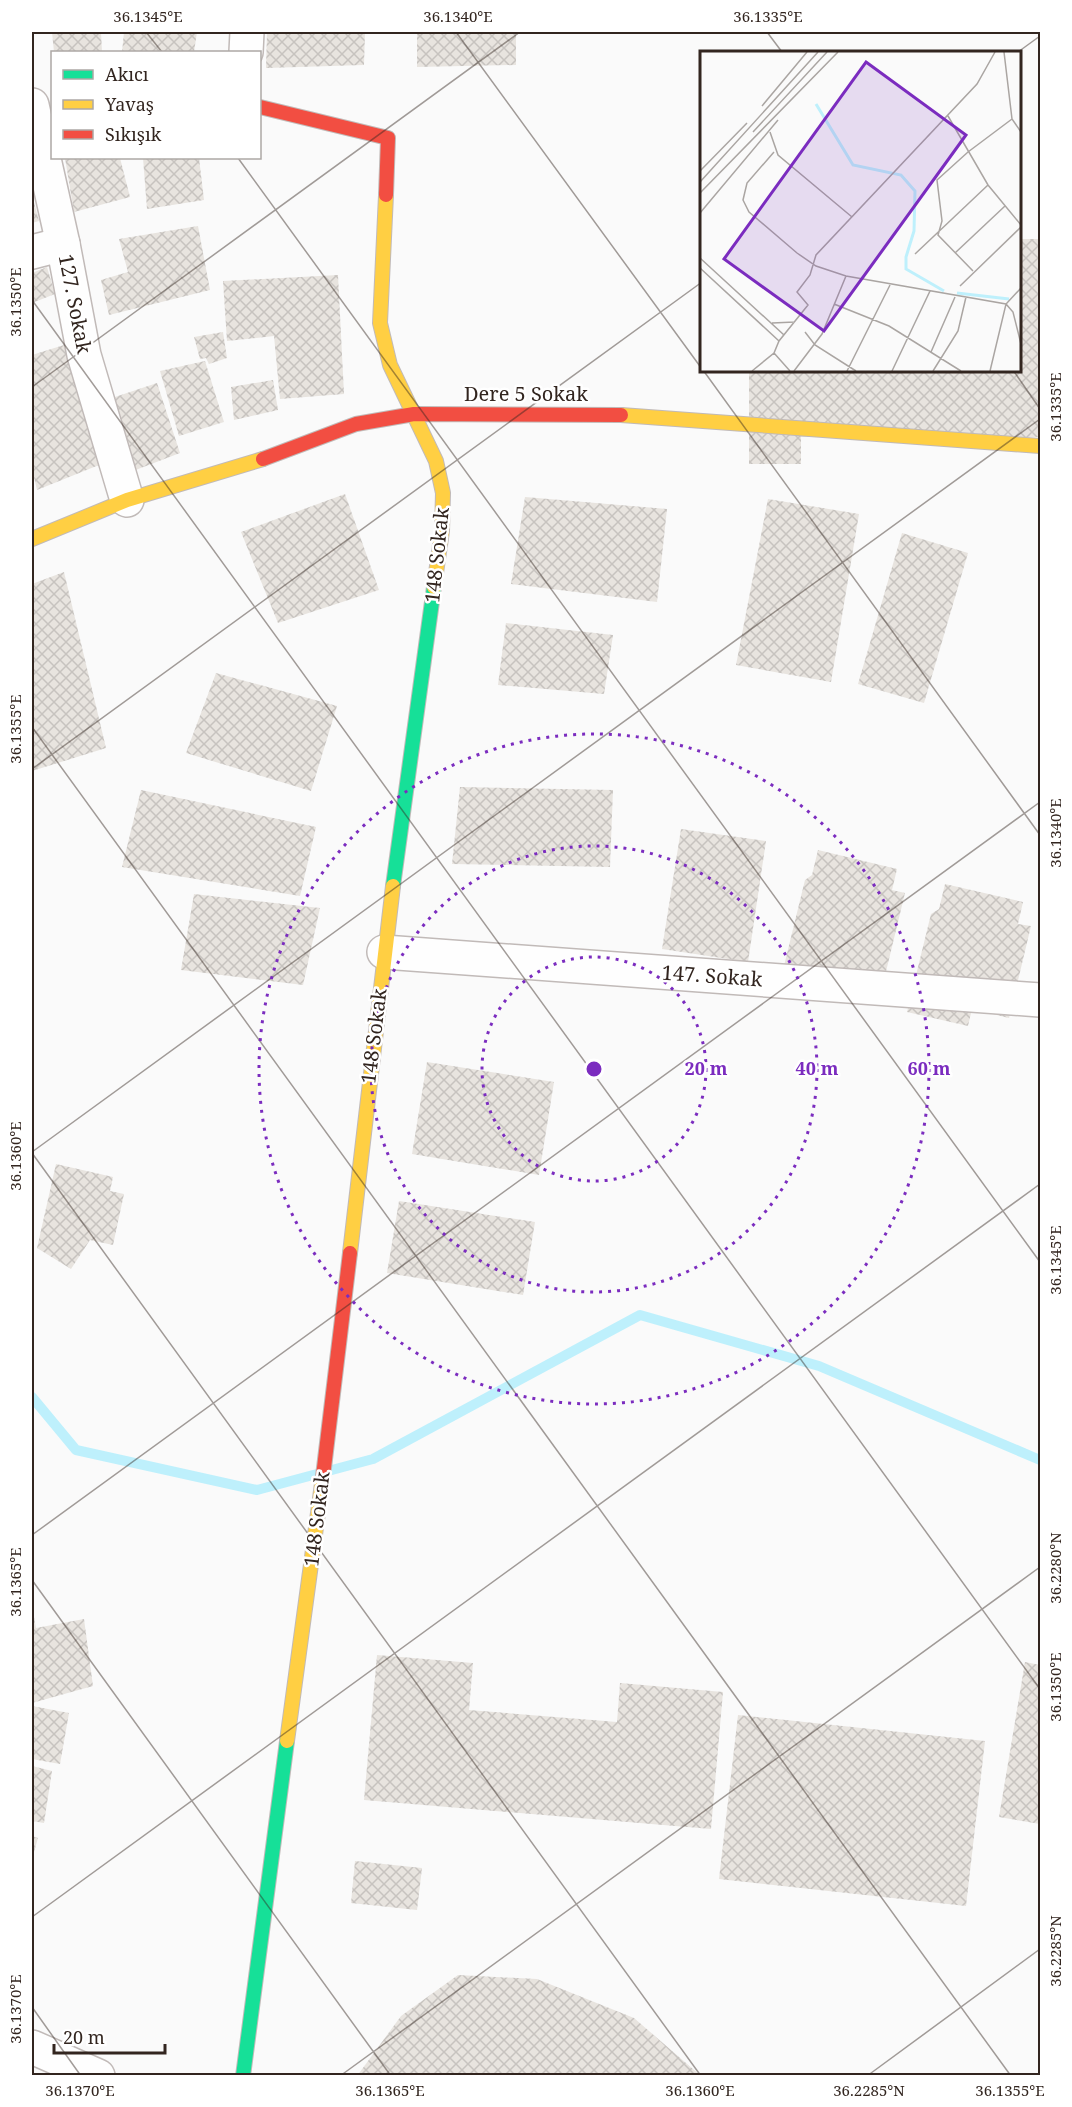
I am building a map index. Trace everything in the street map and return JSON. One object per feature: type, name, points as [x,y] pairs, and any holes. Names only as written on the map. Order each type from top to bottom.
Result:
[{"type":"street","points":[[246,51],[247,32]]},
{"type":"street","name":"127. Sokak","points":[[32,105],[63,244],[84,354],[127,500]]},
{"type":"street","name":"148 Sokak","points":[[243,2076],[320,1501],[384,952],[442,531],[443,492],[436,460],[390,365],[380,323],[388,138],[261,107]]},
{"type":"street","points":[[32,252],[63,244]]},
{"type":"street","name":"Dere 5 Sokak","points":[[32,539],[127,500],[284,453],[356,424],[414,414],[591,413],[1041,446]]},
{"type":"street","name":"147. Sokak","points":[[384,952],[1041,1000]]},
{"type":"street","points":[[32,2047],[98,2076]]},
{"type":"building","points":[[52,32],[101,32],[102,51],[54,51]]},
{"type":"building","points":[[124,32],[197,32],[194,51],[122,51]]},
{"type":"building","points":[[267,32],[365,32],[364,65],[266,68]]},
{"type":"building","points":[[417,32],[516,32],[516,65],[417,67]]},
{"type":"building","points":[[65,159],[120,159],[130,197],[74,212]]},
{"type":"building","points":[[143,159],[199,159],[204,200],[147,209]]},
{"type":"building","points":[[32,195],[39,221],[32,223]]},
{"type":"building","points":[[198,226],[210,290],[109,315],[101,280],[128,272],[119,239]]},
{"type":"building","points":[[1021,239],[1040,239],[1040,437],[801,437],[801,464],[749,464],[749,372],[1021,372]]},
{"type":"building","points":[[47,267],[55,294],[32,303],[32,273]]},
{"type":"building","points":[[338,275],[344,394],[280,399],[274,336],[227,341],[223,281]]},
{"type":"building","points":[[223,332],[227,358],[209,364],[206,358],[200,359],[194,337]]},
{"type":"building","points":[[64,345],[99,465],[37,490],[32,469],[32,355]]},
{"type":"building","points":[[205,361],[224,422],[179,436],[160,371]]},
{"type":"building","points":[[273,380],[278,410],[234,420],[231,387]]},
{"type":"building","points":[[157,383],[180,453],[133,471],[109,399]]},
{"type":"building","points":[[345,494],[379,590],[278,623],[241,532]]},
{"type":"building","points":[[525,497],[667,509],[657,602],[511,584]]},
{"type":"building","points":[[768,499],[859,514],[831,682],[736,665]]},
{"type":"building","points":[[902,533],[968,553],[924,703],[858,684]]},
{"type":"building","points":[[64,572],[106,748],[32,771],[32,584]]},
{"type":"building","points":[[506,623],[613,635],[604,694],[498,685]]},
{"type":"building","points":[[216,673],[337,706],[311,791],[186,753]]},
{"type":"building","points":[[460,787],[613,790],[610,867],[452,864]]},
{"type":"building","points":[[141,790],[316,827],[300,896],[122,867]]},
{"type":"building","points":[[681,829],[766,841],[748,962],[662,949]]},
{"type":"building","points":[[818,850],[897,869],[892,890],[905,893],[883,984],[781,978],[805,880],[812,875]]},
{"type":"building","points":[[945,884],[1023,902],[1018,924],[1031,926],[1009,1018],[972,1009],[968,1026],[907,1012],[931,914],[939,909]]},
{"type":"building","points":[[194,894],[320,908],[303,985],[181,970]]},
{"type":"building","points":[[427,1062],[554,1082],[539,1175],[412,1154]]},
{"type":"building","points":[[56,1164],[113,1177],[110,1191],[124,1194],[113,1245],[90,1240],[71,1269],[37,1248]]},
{"type":"building","points":[[399,1201],[535,1222],[523,1295],[387,1273]]},
{"type":"building","points":[[32,1606],[36,1628],[84,1619],[93,1686],[32,1703]]},
{"type":"building","points":[[377,1655],[473,1663],[469,1710],[617,1722],[620,1683],[723,1692],[711,1829],[364,1800]]},
{"type":"building","points":[[1025,1662],[1040,1665],[1040,1824],[999,1817]]},
{"type":"building","points":[[32,1706],[69,1713],[60,1764],[32,1759]]},
{"type":"building","points":[[738,1715],[985,1741],[966,1906],[719,1879]]},
{"type":"building","points":[[32,1766],[52,1771],[44,1823],[32,1821]]},
{"type":"building","points":[[32,1836],[38,1838],[32,1859]]},
{"type":"building","points":[[355,1861],[422,1868],[417,1910],[351,1903]]},
{"type":"building","points":[[458,1975],[537,1979],[634,2018],[701,2076],[357,2076],[401,2016]]},
{"type":"waterway","points":[[32,1397],[76,1450],[257,1490],[373,1459],[640,1315],[819,1366],[1040,1460]]},
{"type":"traffic: fast","points":[[393,886],[434,587]]},
{"type":"traffic: fast","points":[[243,2076],[287,1741]]},
{"type":"traffic: slow","points":[[386,195],[380,323],[390,365],[436,461],[443,493],[442,531],[434,587]]},
{"type":"traffic: slow","points":[[621,415],[1040,446]]},
{"type":"traffic: slow","points":[[32,539],[127,500],[263,459]]},
{"type":"traffic: slow","points":[[350,1253],[393,886]]},
{"type":"traffic: slow","points":[[287,1741],[323,1476]]},
{"type":"traffic: jam","points":[[261,107],[388,138],[386,195]]},
{"type":"traffic: jam","points":[[263,459],[356,424],[414,414],[621,415]]},
{"type":"traffic: jam","points":[[323,1476],[350,1253]]}]
